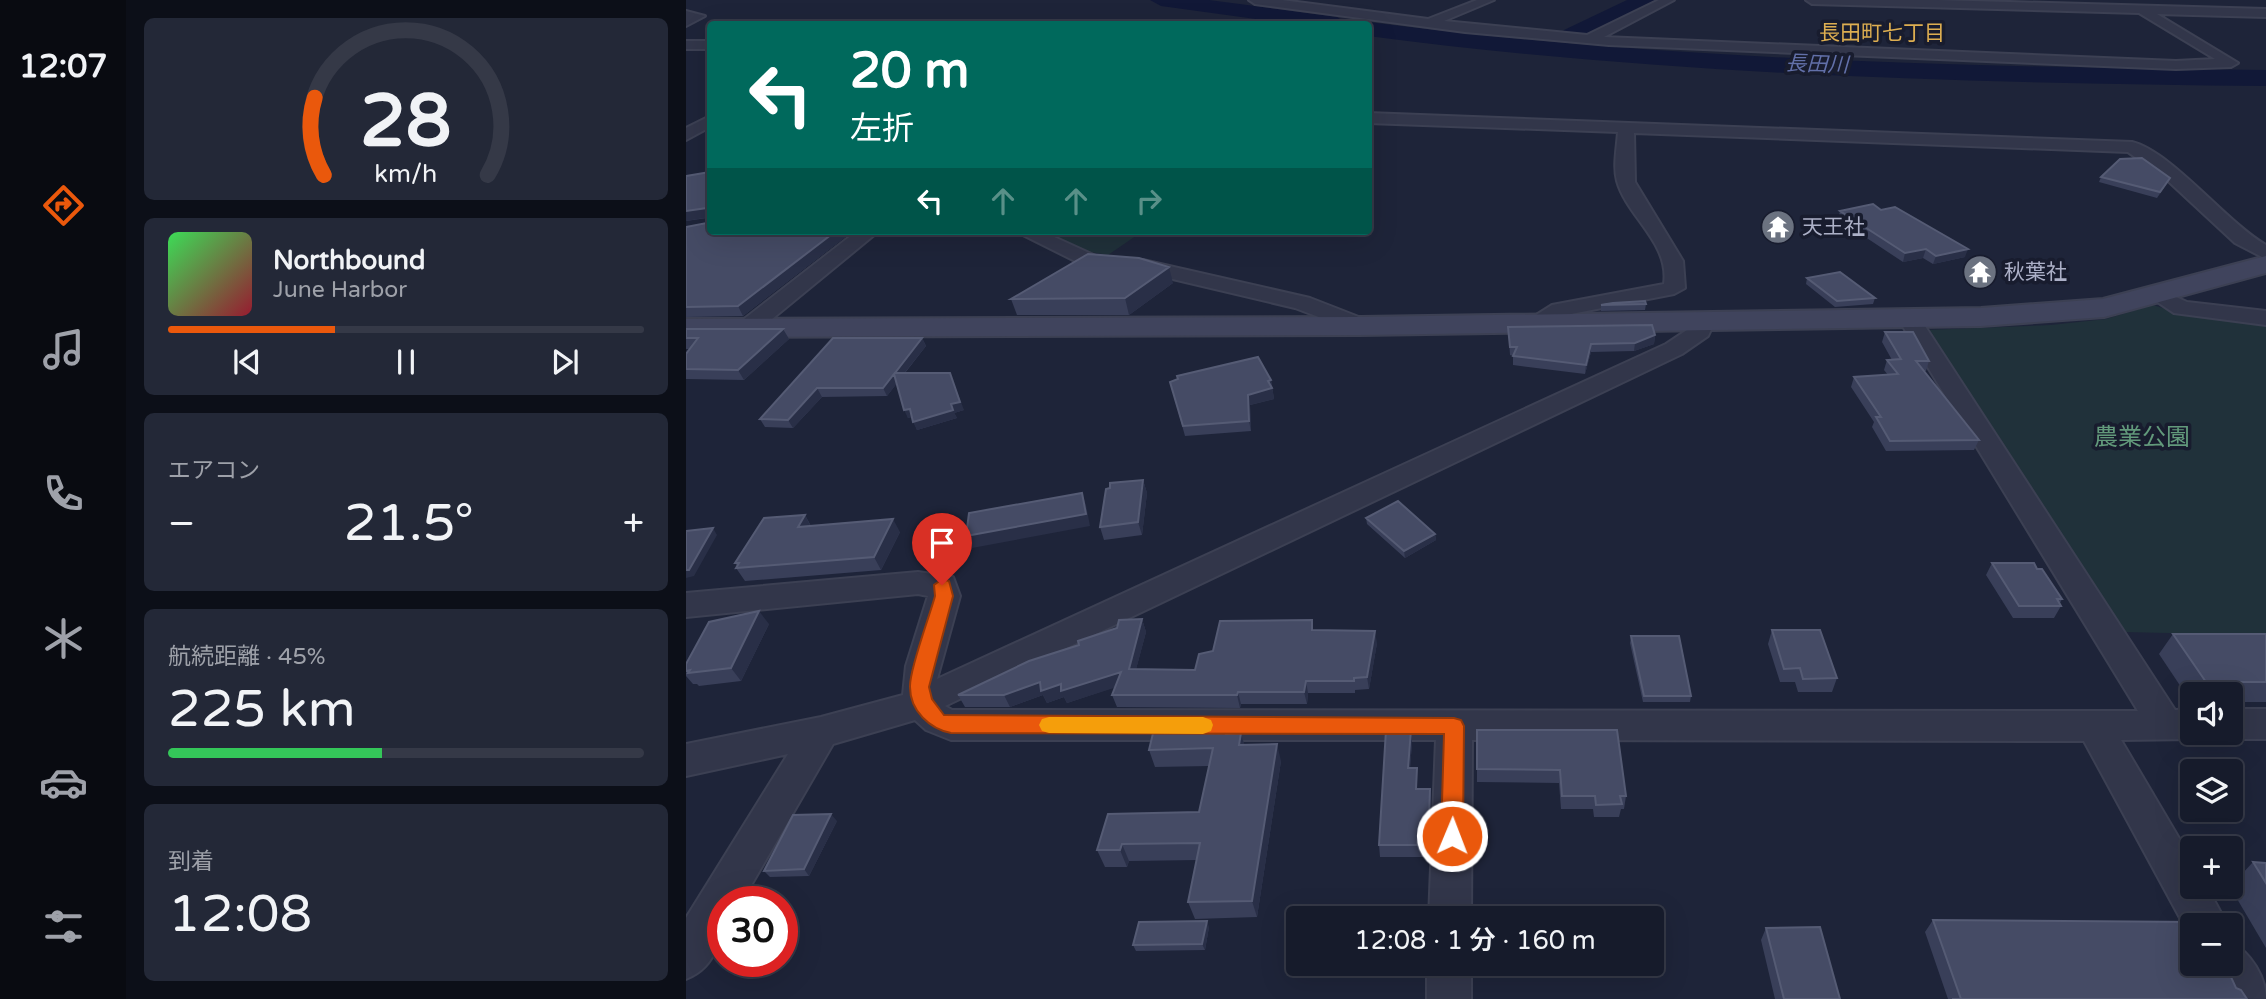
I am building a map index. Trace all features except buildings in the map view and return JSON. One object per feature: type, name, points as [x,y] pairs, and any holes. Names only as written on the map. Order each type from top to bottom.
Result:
[{"type":"street","points":[[1255,0],[1429,23],[1589,39],[2010,60],[2176,65],[2231,63],[2127,0]]},
{"type":"street","points":[[1429,23],[1488,0]]},
{"type":"street","points":[[1589,39],[1668,0]]},
{"type":"street","points":[[1811,0],[2266,13]]},
{"type":"street","points":[[686,15],[699,16],[686,22]]},
{"type":"street","points":[[1553,36],[1572,26]]},
{"type":"street","points":[[686,45],[707,46]]},
{"type":"street","points":[[1372,118],[2132,147],[2172,175],[2242,239],[2266,254]]},
{"type":"street","points":[[686,135],[707,123]]},
{"type":"street","points":[[1542,324],[1544,317],[1560,310],[1674,288],[1678,277],[1672,257],[1625,180],[1626,128]]},
{"type":"street","points":[[762,235],[770,239],[799,235]]},
{"type":"street","points":[[747,328],[864,235]]},
{"type":"street","points":[[1038,235],[1094,263],[1143,266],[1302,303],[1361,326]]},
{"type":"street","points":[[686,328],[1361,326],[1910,320],[2079,312],[2158,295],[2266,264]]},
{"type":"street","points":[[2158,295],[2182,308],[2266,318]]},
{"type":"street","points":[[1910,320],[2179,724]]},
{"type":"street","points":[[686,760],[884,718],[923,702],[1528,415],[1674,349],[1700,331],[1703,323]]},
{"type":"street","points":[[686,605],[918,583],[942,585],[944,596],[919,687],[923,702],[938,722],[951,725],[2179,724]]},
{"type":"street","points":[[2243,724],[2266,724]]},
{"type":"street","points":[[1450,906],[1454,726]]},
{"type":"street","points":[[2094,726],[2200,913]]},
{"type":"street","points":[[686,958],[821,732]]},
{"type":"street","points":[[1448,999],[1449,976]]},
{"type":"street","points":[[2236,976],[2249,999]]},
{"type":"green space","points":[[1137,235],[1108,255],[1090,252],[1055,237]]},
{"type":"green space","name":"農業公園","points":[[2153,305],[2182,314],[2266,323],[2266,635],[2121,632],[1926,330],[2051,325],[2106,319]]},
{"type":"waterway","name":"長田川","points":[[1161,0],[1315,21]]},
{"type":"waterway","points":[[1572,35],[1644,0]]},
{"type":"waterway","name":"長田川","points":[[1372,30],[1546,49],[1724,60],[2002,72],[2266,78]]},
{"type":"slow traffic","points":[[1049,725],[1203,725]]},
{"type":"place","name":"天王社","points":[[1778,227]]},
{"type":"place","name":"秋葉社","points":[[1980,272]]},
{"type":"district","name":"長田町七丁目","points":[[1882,33]]},
{"type":"route","points":[[942,585],[944,596],[919,687],[930,715],[938,722],[951,725],[1454,726],[1452,836]]}]
